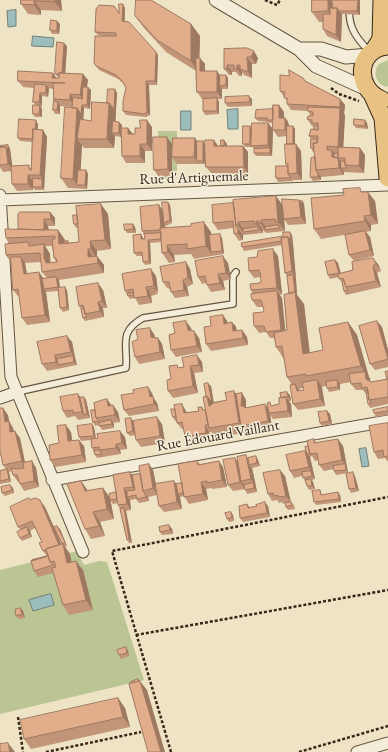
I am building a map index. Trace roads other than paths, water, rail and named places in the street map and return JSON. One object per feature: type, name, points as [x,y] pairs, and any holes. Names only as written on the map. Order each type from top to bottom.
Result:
[{"type":"main road","points":[[382,0],[381,39],[376,51],[363,68],[364,83],[383,118],[388,178]]},
{"type":"street","points":[[216,0],[299,49],[316,66],[373,98]]},
{"type":"street","points":[[299,49],[321,50],[346,57],[376,51]]},
{"type":"street","name":"Rue d'Artiguemale","points":[[1,198],[388,185]]},
{"type":"street","points":[[1,198],[3,287],[11,377],[52,480],[83,552]]},
{"type":"street","points":[[0,398],[17,392]]},
{"type":"street","name":"Rue Édouard Vaillant","points":[[52,480],[388,421]]},
{"type":"street","points":[[357,752],[388,743]]},
{"type":"lane","points":[[349,0],[348,18],[358,40],[376,51]]},
{"type":"lane","points":[[17,392],[126,368],[125,345],[127,332],[133,324],[143,318],[234,304],[233,276],[236,272]]},
{"type":"water","points":[[16,10],[16,26],[8,27],[7,11]]},
{"type":"water","points":[[33,36],[54,38],[53,47],[32,46]]},
{"type":"water","points":[[238,109],[238,129],[228,129],[227,110]]},
{"type":"water","points":[[181,111],[191,111],[191,130],[181,130]]},
{"type":"water","points":[[366,448],[369,466],[362,467],[359,449]]},
{"type":"water","points":[[51,594],[54,605],[33,611],[29,600]]}]
